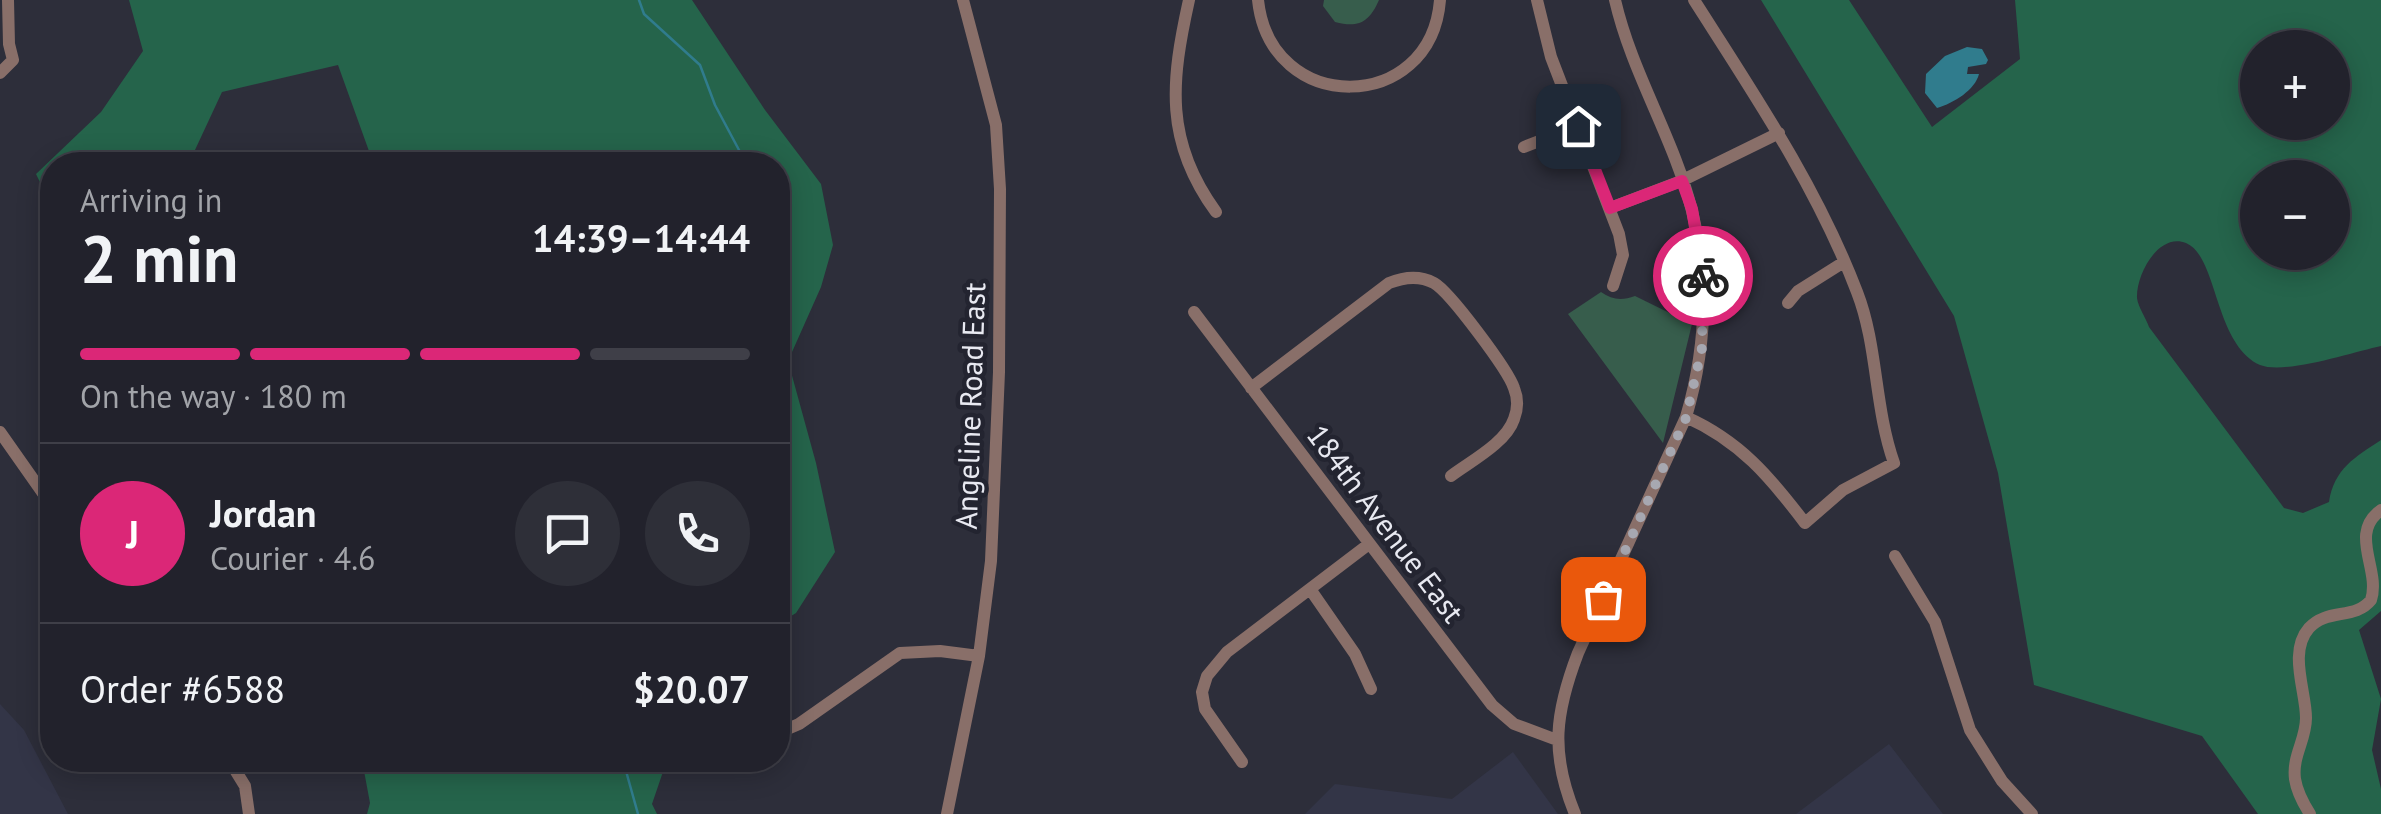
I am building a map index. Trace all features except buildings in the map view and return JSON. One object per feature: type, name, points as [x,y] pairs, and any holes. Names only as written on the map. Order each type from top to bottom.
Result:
[{"type":"street","points":[[0,72],[13,60],[8,0]]},
{"type":"street","name":"Angeline Road East","points":[[946,814],[979,656],[992,544],[999,372],[1000,189],[996,126],[963,0]]},
{"type":"street","points":[[1189,0],[1175,72],[1176,116],[1188,162],[1216,212]]},
{"type":"street","points":[[1258,0],[1264,29],[1286,63],[1319,83],[1345,88],[1377,83],[1413,61],[1433,32],[1440,0]]},
{"type":"street","points":[[1538,0],[1551,57],[1610,208],[1623,255],[1614,286]]},
{"type":"street","points":[[1574,814],[1558,766],[1557,740],[1564,693],[1578,653],[1686,418],[1697,380],[1704,310],[1700,248],[1692,209],[1629,50],[1615,0]]},
{"type":"street","points":[[1686,418],[1720,434],[1752,458],[1804,523],[1844,490],[1894,463],[1878,409],[1864,313],[1844,262],[1805,178],[1694,0]]},
{"type":"street","points":[[1524,148],[1578,126]]},
{"type":"street","points":[[1610,208],[1682,181],[1778,133]]},
{"type":"street","points":[[1788,303],[1798,291],[1844,262]]},
{"type":"street","points":[[1251,388],[1389,283],[1404,278],[1430,281],[1446,292],[1508,376],[1517,401],[1514,420],[1504,436],[1451,476]]},
{"type":"street","name":"184th Avenue East","points":[[1194,312],[1502,716],[1535,734],[1557,740]]},
{"type":"street","points":[[0,432],[40,489]]},
{"type":"street","points":[[2310,814],[2294,777],[2294,760],[2306,720],[2301,642],[2318,620],[2358,610],[2371,600],[2374,585],[2366,530],[2372,516],[2381,510]]},
{"type":"street","points":[[1242,762],[1204,709],[1202,692],[1207,676],[1227,652],[1368,544]]},
{"type":"street","points":[[1895,556],[1935,622],[1970,730],[2002,782],[2032,814]]},
{"type":"street","points":[[1310,589],[1356,654],[1371,689]]},
{"type":"street","points":[[790,728],[900,654],[940,651],[979,656]]},
{"type":"street","points":[[236,772],[244,786],[249,814]]},
{"type":"shaded area","points":[[0,704],[24,730],[40,761],[40,772],[46,772],[68,814],[0,814]]},
{"type":"shaded area","points":[[1889,744],[1943,814],[1796,814]]},
{"type":"shaded area","points":[[1513,752],[1558,814],[1305,814],[1335,784],[1452,799]]},
{"type":"green space","points":[[129,0],[692,0],[765,110],[821,184],[833,245],[821,287],[790,357],[790,152],[369,152],[338,65],[222,92],[194,152],[59,152],[101,112],[143,51]]},
{"type":"green space","points":[[1324,0],[1379,0],[1367,19],[1350,24],[1335,22],[1323,6]]},
{"type":"green space","points":[[1761,0],[1849,0],[1932,127],[2020,59],[2015,0],[2381,0],[2381,346],[2302,365],[2260,365],[2234,339],[2196,251],[2176,241],[2151,257],[2140,278],[2137,298],[2149,327],[2284,508],[2303,513],[2329,502],[2341,472],[2381,440],[2381,611],[2359,630],[2381,699],[2372,750],[2381,789],[2381,814],[2258,814],[2202,736],[2034,685],[1998,473],[1954,316]]},
{"type":"green space","points":[[1601,292],[1617,299],[1635,296],[1692,324],[1663,443],[1568,314]]},
{"type":"green space","points":[[790,368],[835,552],[790,617]]},
{"type":"green space","points":[[364,772],[663,772],[652,804],[657,814],[367,814],[370,803]]},
{"type":"water","points":[[1967,47],[1982,49],[1988,60],[1986,64],[1968,67],[1967,74],[1979,74],[1977,80],[1957,99],[1937,108],[1925,93],[1926,74],[1945,56]]},
{"type":"waterway","points":[[639,0],[644,14],[700,65],[715,105],[740,152]]},
{"type":"waterway","points":[[626,772],[638,814]]},
{"type":"way so far","points":[[1603,599],[1686,418],[1702,348],[1703,276]]},
{"type":"route","points":[[1578,126],[1610,208],[1682,181],[1692,209],[1703,276]]}]
